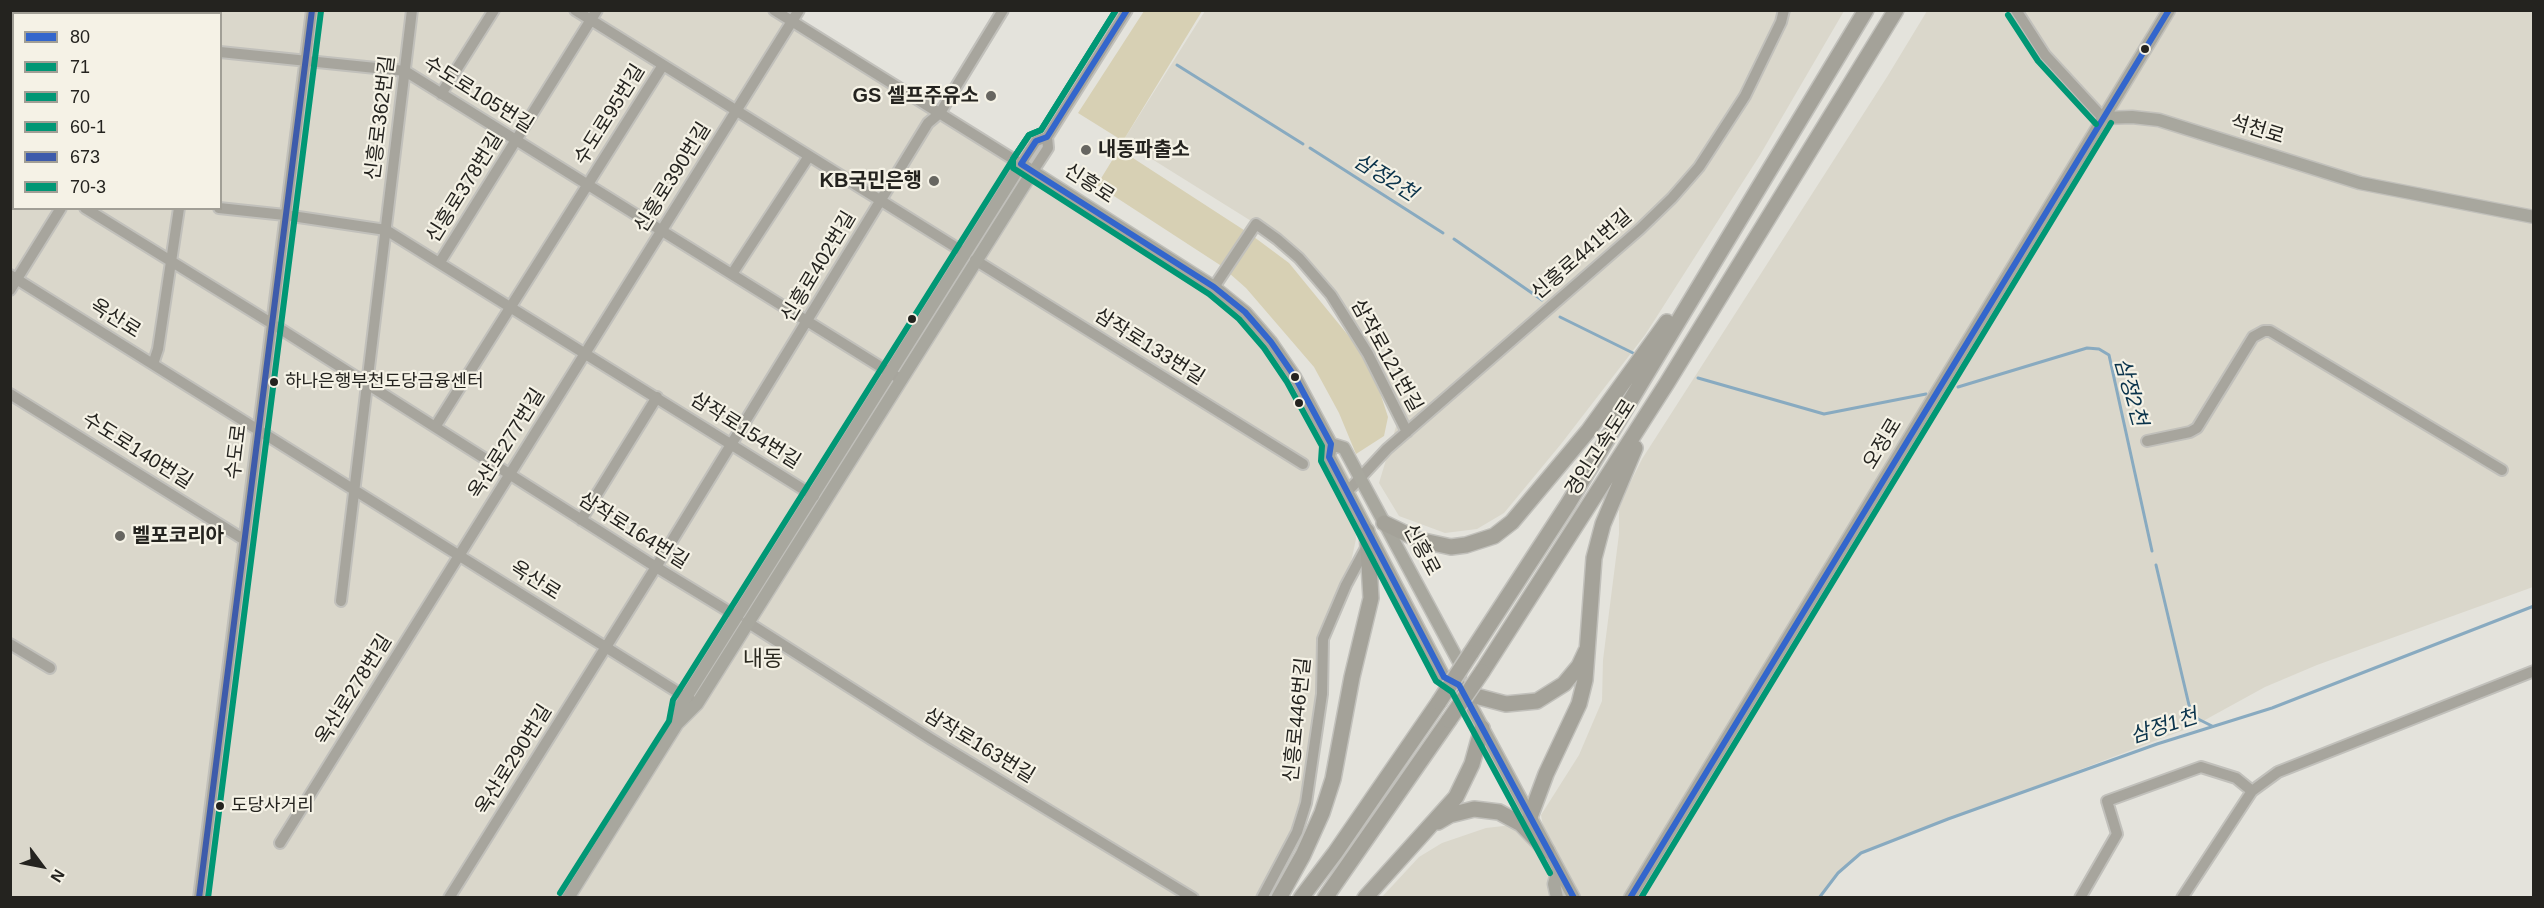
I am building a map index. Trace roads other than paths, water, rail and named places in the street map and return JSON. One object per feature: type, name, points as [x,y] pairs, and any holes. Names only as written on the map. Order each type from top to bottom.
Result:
[{"type":"highway","name":"경인고속도로","points":[[1301,897],[1335,853],[1438,702],[1568,504],[1866,10]]},
{"type":"highway","name":"경인고속도로","points":[[1325,897],[1482,672],[1667,383],[1896,10]]},
{"type":"highway","points":[[1384,523],[1419,540],[1451,547],[1494,536],[1512,522],[1589,429],[1722,247]]},
{"type":"highway","points":[[1530,817],[1545,774],[1579,704],[1586,680],[1593,570],[1603,524],[1630,459],[1667,383]]},
{"type":"highway","points":[[1279,897],[1303,855],[1322,813],[1333,779],[1352,677],[1371,598],[1367,538]]},
{"type":"highway","points":[[1462,689],[1506,704],[1537,701],[1564,684],[1579,666],[1589,644]]},
{"type":"highway","points":[[1365,897],[1456,797],[1476,751],[1482,728]]},
{"type":"highway","points":[[1430,827],[1461,811],[1474,809],[1499,813],[1521,824],[1547,851]]},
{"type":"main road","name":"오정로","points":[[1630,897],[2169,10]]},
{"type":"main road","name":"석천로","points":[[2103,118],[2132,117],[2159,120],[2360,183],[2534,217]]},
{"type":"main road","name":"신흥로","points":[[1022,164],[1214,287],[1245,312],[1271,342],[1295,377],[1331,444],[1329,457],[1348,491],[1367,538],[1444,677],[1462,689]]},
{"type":"main road","points":[[677,724],[681,705],[743,619],[970,256],[1022,164]]},
{"type":"main road","points":[[970,256],[1033,171]]},
{"type":"main road","points":[[568,897],[677,724],[697,704],[814,496],[896,375]]},
{"type":"main road","name":"신흥로","points":[[1331,444],[1344,448],[1460,664],[1462,689],[1547,851],[1574,897]]},
{"type":"main road","points":[[1557,897],[1554,884],[1558,869]]},
{"type":"street","name":"수도로","points":[[199,897],[312,10]]},
{"type":"street","name":"신흥로362번길","points":[[354,489],[412,10]]},
{"type":"street","points":[[441,94],[494,10]]},
{"type":"street","name":"수도로95번길","points":[[576,10],[594,15],[663,65],[881,201]]},
{"type":"street","name":"신흥로","points":[[774,10],[1022,164]]},
{"type":"street","name":"신흥로390번길","points":[[585,353],[799,10]]},
{"type":"street","name":"신흥로402번길","points":[[656,567],[928,123],[940,113],[1003,10]]},
{"type":"street","points":[[1033,171],[1048,148],[1047,137],[1127,10]]},
{"type":"street","name":"신흥로441번길","points":[[1348,491],[1407,432],[1640,229],[1672,198],[1699,167],[1745,96],[1781,22],[1784,10]]},
{"type":"street","points":[[2016,10],[2045,55],[2103,118]]},
{"type":"street","name":"신흥로378번길","points":[[440,262],[594,15]]},
{"type":"street","name":"수도로105번길","points":[[222,52],[405,71],[896,375]]},
{"type":"street","name":"수도로95번길","points":[[588,184],[663,65]]},
{"type":"street","points":[[1022,164],[1036,141],[1047,137]]},
{"type":"street","points":[[732,274],[808,156]]},
{"type":"street","points":[[435,427],[588,184]]},
{"type":"street","name":"삼작로133번길","points":[[881,201],[1303,464]]},
{"type":"street","points":[[222,208],[386,230]]},
{"type":"street","points":[[10,290],[14,277],[60,210]]},
{"type":"street","name":"삼작로164번길","points":[[88,210],[656,567],[743,619]]},
{"type":"street","points":[[153,364],[158,349],[172,262],[178,210]]},
{"type":"street","name":"삼작로121번길","points":[[1214,287],[1256,224],[1299,258],[1331,295],[1368,354],[1407,432]]},
{"type":"street","name":"삼작로154번길","points":[[386,230],[814,496]]},
{"type":"street","name":"옥산로","points":[[14,277],[697,704]]},
{"type":"street","points":[[2147,441],[2190,432],[2197,428],[2253,337],[2264,331],[2270,331],[2502,470]]},
{"type":"street","name":"옥산로277번길","points":[[459,555],[585,353]]},
{"type":"street","name":"수도로140번길","points":[[10,394],[243,539]]},
{"type":"street","points":[[581,520],[657,397]]},
{"type":"street","points":[[341,602],[354,489]]},
{"type":"street","name":"신흥로446번길","points":[[1262,897],[1297,832],[1306,803],[1322,694],[1323,639],[1367,538]]},
{"type":"street","name":"옥산로278번길","points":[[280,843],[459,555]]},
{"type":"street","name":"옥산로290번길","points":[[451,894],[656,567]]},
{"type":"street","name":"삼작로163번길","points":[[743,619],[931,739],[1193,897]]},
{"type":"street","points":[[10,644],[50,668]]},
{"type":"street","points":[[2182,897],[2252,791],[2278,772],[2534,671]]},
{"type":"street","points":[[2080,897],[2117,834],[2107,801],[2201,766],[2236,778],[2252,791]]},
{"type":"waterway","name":"삼정2천","points":[[1177,65],[1303,144]]},
{"type":"waterway","name":"삼정2천","points":[[1310,148],[1443,233]]},
{"type":"waterway","name":"삼정2천","points":[[1454,239],[1542,300]]},
{"type":"waterway","name":"삼정2천","points":[[1560,317],[1635,354]]},
{"type":"waterway","name":"삼정2천","points":[[1958,387],[2087,348],[2099,349],[2109,355],[2152,551]]},
{"type":"waterway","name":"삼정2천","points":[[1698,378],[1824,414],[1926,394]]},
{"type":"waterway","name":"삼정2천","points":[[2156,565],[2189,705],[2198,719],[2212,726]]},
{"type":"waterway","name":"삼정1천","points":[[1819,898],[1838,873],[1861,853],[1948,819],[2157,744],[2272,708],[2534,606]]},
{"type":"place","name":"GS 셀프주유소","points":[[991,96]]},
{"type":"place","name":"내동파출소","points":[[1086,150]]},
{"type":"place","name":"KB국민은행","points":[[934,181]]},
{"type":"place","name":"하나은행부천도당금융센터","points":[[274,382]]},
{"type":"place","name":"벨포코리아","points":[[120,536]]},
{"type":"place","name":"도당사거리","points":[[220,806]]},
{"type":"district","name":"내동","points":[[763,660]]}]
